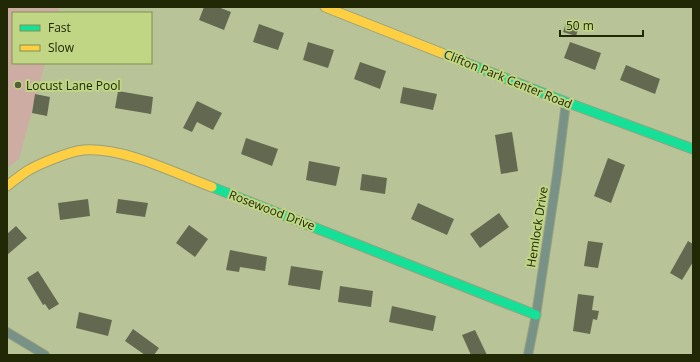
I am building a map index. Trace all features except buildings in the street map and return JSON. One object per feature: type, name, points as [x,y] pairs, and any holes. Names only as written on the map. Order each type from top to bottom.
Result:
[{"type":"street","name":"Clifton Park Center Road","points":[[324,7],[566,102],[693,149]]},
{"type":"street","name":"Hemlock Drive","points":[[528,355],[536,315],[557,175],[566,102]]},
{"type":"street","name":"Rosewood Drive","points":[[7,186],[27,171],[56,158],[82,150],[104,150],[145,161],[536,315]]},
{"type":"street","points":[[7,332],[44,355]]},
{"type":"shaded area","points":[[7,7],[60,7],[58,12],[12,12],[12,64],[45,64],[19,159],[7,168]]},
{"type":"traffic: fast","points":[[459,60],[566,102],[693,149]]},
{"type":"traffic: fast","points":[[212,187],[536,315]]},
{"type":"traffic: slow","points":[[325,7],[459,60]]},
{"type":"traffic: slow","points":[[7,186],[27,171],[63,155],[84,150],[99,150],[149,162],[212,187]]},
{"type":"place","name":"Locust Lane Pool","points":[[18,85]]}]
